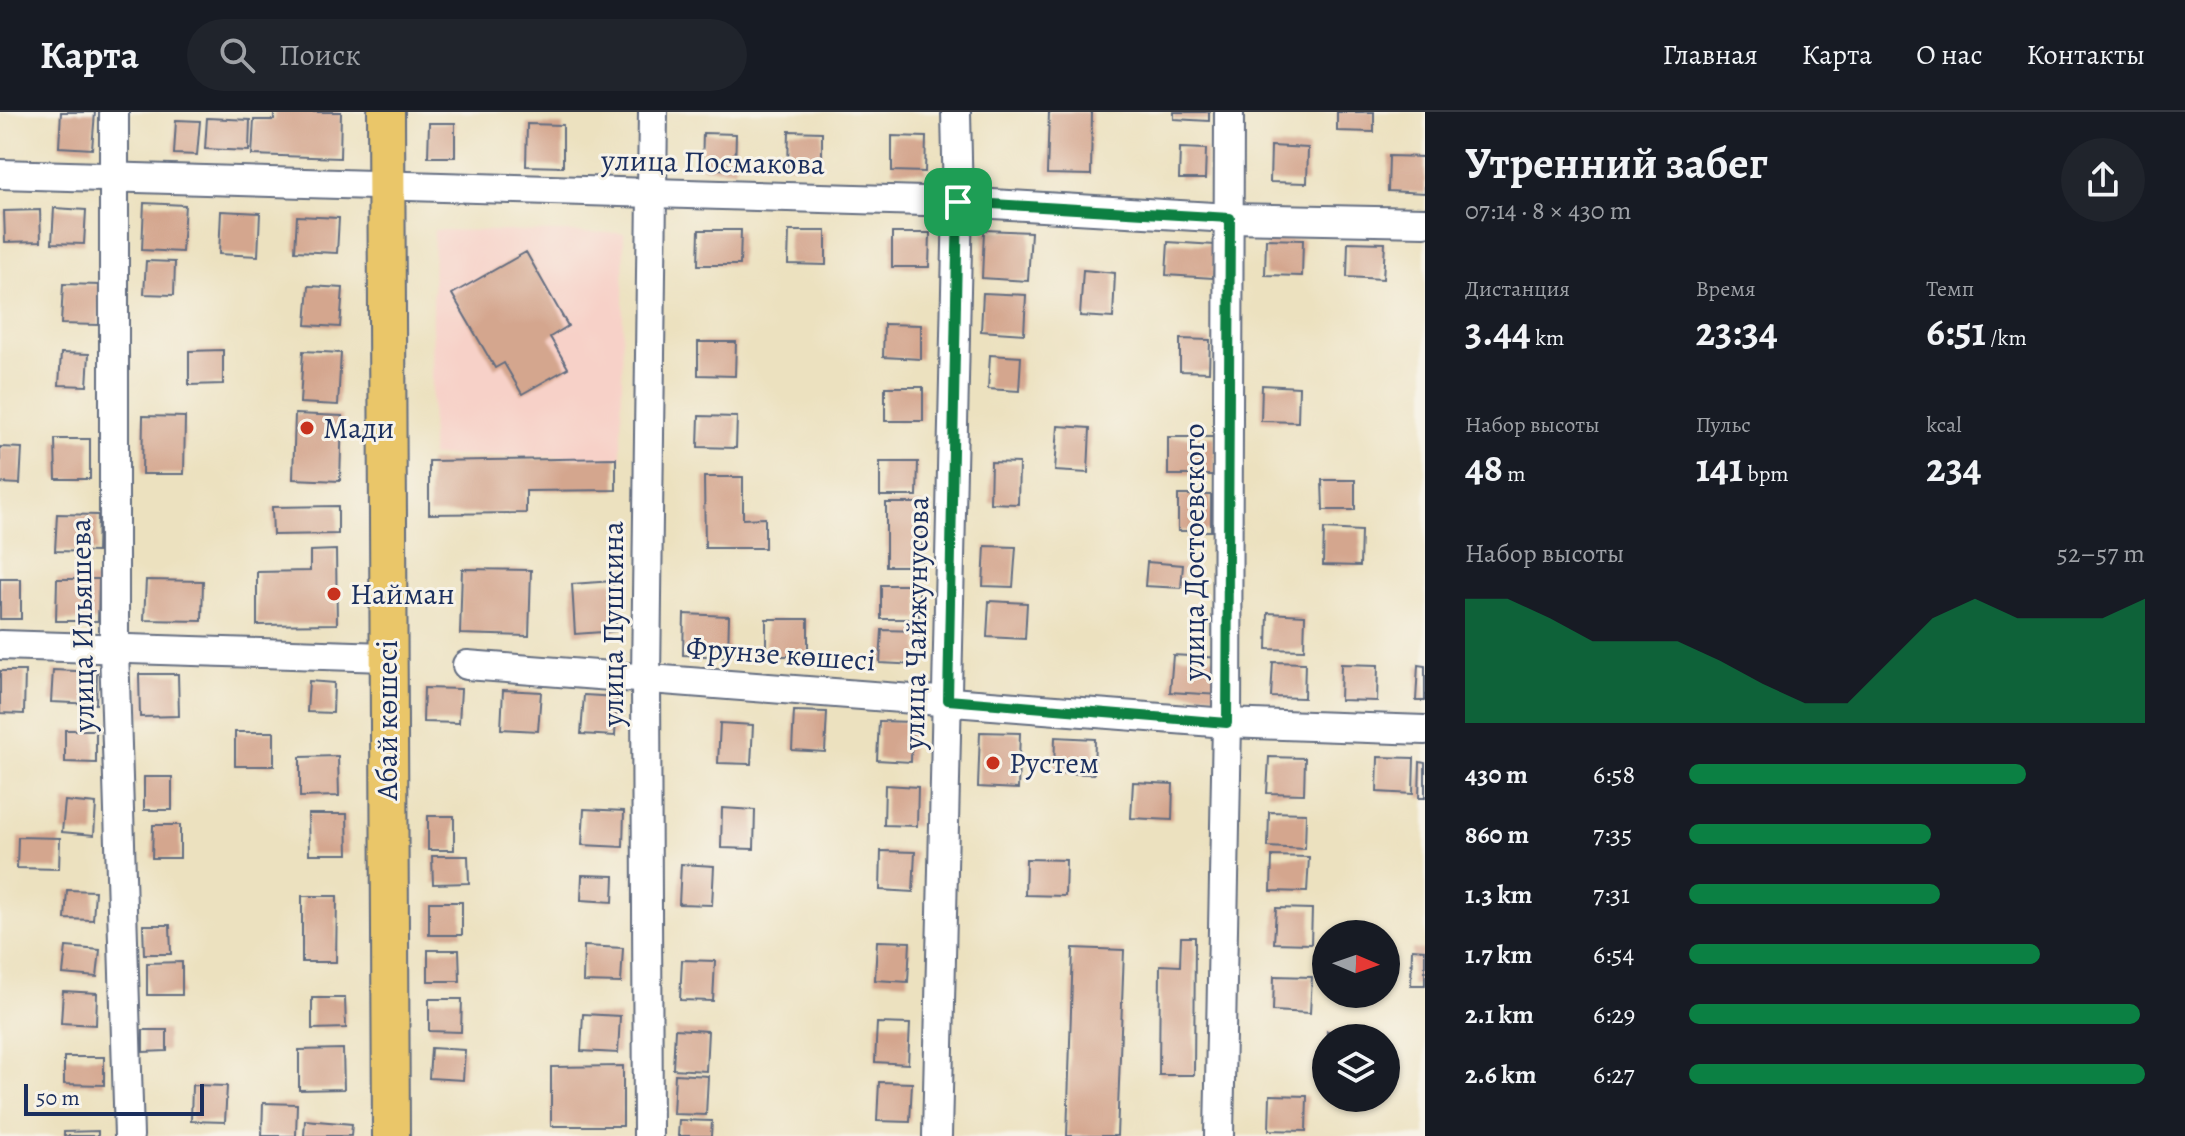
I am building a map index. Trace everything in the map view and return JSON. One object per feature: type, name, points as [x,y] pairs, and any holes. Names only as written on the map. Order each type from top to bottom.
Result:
[{"type":"main road","name":"Абай көшесі","points":[[386,112],[386,657],[391,1136]]},
{"type":"street","name":"улица Ильяшева","points":[[114,112],[114,648],[129,1136]]},
{"type":"street","name":"улица Пушкина","points":[[648,1136],[646,678],[653,112]]},
{"type":"street","name":"улица Чайжунусова","points":[[937,1136],[958,202],[956,112]]},
{"type":"street","name":"улица Достоевского","points":[[1219,1136],[1227,723],[1229,112]]},
{"type":"street","name":"улица Посмакова","points":[[0,174],[958,202],[1230,218],[1425,222]]},
{"type":"street","points":[[0,645],[386,657]]},
{"type":"street","name":"Фрунзе көшесі","points":[[467,665],[1227,723],[1425,730]]},
{"type":"shaded area","points":[[434,230],[624,233],[621,458],[431,456]]},
{"type":"building","points":[[61,112],[95,112],[92,149],[59,147]]},
{"type":"building","points":[[274,112],[341,112],[340,158],[252,155],[254,120],[274,120]]},
{"type":"building","points":[[1049,112],[1092,112],[1091,175],[1047,174]]},
{"type":"building","points":[[1174,112],[1209,112],[1209,121],[1174,119]]},
{"type":"building","points":[[1337,112],[1374,112],[1374,132],[1337,131]]},
{"type":"building","points":[[207,118],[250,120],[249,151],[205,149]]},
{"type":"building","points":[[176,120],[200,121],[197,155],[174,154]]},
{"type":"building","points":[[429,123],[455,123],[455,157],[428,157]]},
{"type":"building","points":[[527,124],[563,125],[563,167],[526,166]]},
{"type":"building","points":[[789,131],[822,132],[822,167],[788,166]]},
{"type":"building","points":[[703,133],[736,134],[735,170],[702,168]]},
{"type":"building","points":[[892,136],[926,137],[925,172],[892,171]]},
{"type":"building","points":[[1271,146],[1308,148],[1307,183],[1270,182]]},
{"type":"building","points":[[1180,148],[1206,149],[1205,179],[1179,179]]},
{"type":"building","points":[[1389,156],[1425,157],[1425,193],[1388,191]]},
{"type":"building","points":[[144,203],[185,205],[182,252],[142,250]]},
{"type":"building","points":[[54,208],[86,210],[84,244],[52,243]]},
{"type":"building","points":[[40,210],[41,241],[5,242],[4,211]]},
{"type":"building","points":[[221,211],[260,213],[258,256],[219,254]]},
{"type":"building","points":[[297,216],[339,218],[337,253],[295,251]]},
{"type":"building","points":[[699,230],[741,230],[740,265],[698,265]]},
{"type":"building","points":[[984,230],[1031,232],[1028,281],[982,278]]},
{"type":"building","points":[[789,231],[826,231],[826,265],[788,264]]},
{"type":"building","points":[[892,233],[930,233],[929,267],[892,267]]},
{"type":"building","points":[[1266,239],[1303,240],[1302,276],[1265,275]]},
{"type":"building","points":[[1168,242],[1215,245],[1213,278],[1166,275]]},
{"type":"building","points":[[1348,242],[1385,243],[1383,279],[1347,277]]},
{"type":"building","points":[[526,252],[568,326],[550,337],[568,368],[522,394],[504,363],[495,368],[452,294]]},
{"type":"building","points":[[146,261],[175,262],[174,295],[144,294]]},
{"type":"building","points":[[1083,270],[1115,273],[1113,318],[1080,316]]},
{"type":"building","points":[[63,284],[100,285],[99,325],[61,324]]},
{"type":"building","points":[[309,286],[343,288],[340,327],[306,325]]},
{"type":"building","points":[[983,293],[1026,295],[1024,334],[981,331]]},
{"type":"building","points":[[884,324],[921,325],[921,359],[883,357]]},
{"type":"building","points":[[1180,339],[1210,340],[1209,372],[1180,371]]},
{"type":"building","points":[[698,342],[736,342],[735,376],[698,375]]},
{"type":"building","points":[[223,350],[223,384],[189,385],[189,351]]},
{"type":"building","points":[[303,351],[341,353],[338,405],[300,403]]},
{"type":"building","points":[[61,353],[89,354],[87,386],[59,385]]},
{"type":"building","points":[[990,355],[1021,357],[1019,391],[988,389]]},
{"type":"building","points":[[1262,385],[1299,387],[1298,422],[1261,421]]},
{"type":"building","points":[[885,387],[923,387],[923,421],[885,421]]},
{"type":"building","points":[[295,414],[342,416],[340,481],[293,479]]},
{"type":"building","points":[[143,416],[185,417],[184,474],[142,474]]},
{"type":"building","points":[[699,416],[737,417],[736,448],[698,447]]},
{"type":"building","points":[[1058,426],[1090,428],[1088,473],[1055,471]]},
{"type":"building","points":[[1168,437],[1215,437],[1215,475],[1168,475]]},
{"type":"building","points":[[55,439],[90,439],[90,479],[56,479]]},
{"type":"building","points":[[0,447],[22,448],[20,484],[0,483]]},
{"type":"building","points":[[616,458],[616,490],[526,491],[526,513],[429,514],[429,461]]},
{"type":"building","points":[[880,462],[918,462],[917,496],[880,496]]},
{"type":"building","points":[[991,462],[1019,463],[1018,504],[990,503]]},
{"type":"building","points":[[704,477],[743,477],[743,519],[765,518],[765,548],[705,548]]},
{"type":"building","points":[[1322,480],[1355,480],[1355,510],[1323,510]]},
{"type":"building","points":[[1178,495],[1211,495],[1211,531],[1178,531]]},
{"type":"building","points":[[886,503],[922,503],[922,566],[886,566]]},
{"type":"building","points":[[338,506],[338,534],[273,535],[272,507]]},
{"type":"building","points":[[57,514],[98,515],[97,552],[55,551]]},
{"type":"building","points":[[1324,529],[1361,531],[1360,566],[1323,565]]},
{"type":"building","points":[[985,546],[1016,547],[1013,587],[983,586]]},
{"type":"building","points":[[336,550],[337,624],[257,625],[257,572],[310,571],[310,551]]},
{"type":"building","points":[[1147,562],[1183,565],[1181,588],[1145,586]]},
{"type":"building","points":[[462,569],[531,570],[529,636],[460,634]]},
{"type":"building","points":[[0,579],[21,579],[21,619],[0,619]]},
{"type":"building","points":[[57,579],[99,579],[98,621],[56,621]]},
{"type":"building","points":[[146,580],[203,581],[202,621],[144,620]]},
{"type":"building","points":[[613,581],[616,631],[575,634],[572,584]]},
{"type":"building","points":[[881,585],[919,585],[919,619],[881,619]]},
{"type":"building","points":[[989,601],[1027,603],[1025,639],[987,637]]},
{"type":"building","points":[[1268,613],[1305,615],[1304,650],[1267,649]]},
{"type":"building","points":[[684,614],[729,616],[728,657],[683,655]]},
{"type":"building","points":[[766,619],[808,619],[808,656],[766,656]]},
{"type":"building","points":[[882,630],[919,631],[918,665],[880,663]]},
{"type":"building","points":[[1173,655],[1222,658],[1220,695],[1170,692]]},
{"type":"building","points":[[1273,662],[1305,663],[1304,698],[1271,697]]},
{"type":"building","points":[[1341,664],[1378,665],[1377,701],[1340,700]]},
{"type":"building","points":[[1418,665],[1425,666],[1425,701],[1416,701]]},
{"type":"building","points":[[53,670],[97,672],[96,704],[51,702]]},
{"type":"building","points":[[0,671],[25,671],[24,714],[0,713]]},
{"type":"building","points":[[139,674],[178,674],[179,716],[140,717]]},
{"type":"building","points":[[309,681],[334,683],[333,713],[307,712]]},
{"type":"building","points":[[424,688],[461,689],[459,723],[423,722]]},
{"type":"building","points":[[503,690],[541,692],[538,731],[501,729]]},
{"type":"building","points":[[584,695],[617,697],[615,736],[581,734]]},
{"type":"building","points":[[794,711],[827,712],[825,752],[792,750]]},
{"type":"building","points":[[879,721],[912,722],[911,762],[877,760]]},
{"type":"building","points":[[720,723],[753,725],[751,764],[718,763]]},
{"type":"building","points":[[65,730],[96,730],[96,763],[65,762]]},
{"type":"building","points":[[235,732],[274,732],[274,766],[235,766]]},
{"type":"building","points":[[980,732],[1020,733],[1018,789],[978,787]]},
{"type":"building","points":[[1055,737],[1095,739],[1094,774],[1054,773]]},
{"type":"building","points":[[338,756],[339,796],[300,797],[300,757]]},
{"type":"building","points":[[1269,757],[1305,758],[1304,794],[1267,793]]},
{"type":"building","points":[[1378,757],[1414,758],[1413,794],[1377,792]]},
{"type":"building","points":[[1420,762],[1425,763],[1425,798],[1419,798]]},
{"type":"building","points":[[144,777],[172,777],[172,810],[144,810]]},
{"type":"building","points":[[1133,782],[1173,784],[1172,820],[1131,818]]},
{"type":"building","points":[[885,785],[918,787],[917,826],[884,825]]},
{"type":"building","points":[[65,801],[96,804],[94,835],[62,832]]},
{"type":"building","points":[[722,808],[755,810],[754,849],[721,848]]},
{"type":"building","points":[[584,809],[624,811],[623,847],[582,845]]},
{"type":"building","points":[[1269,812],[1306,813],[1305,849],[1268,847]]},
{"type":"building","points":[[308,814],[347,814],[348,854],[309,854]]},
{"type":"building","points":[[428,816],[454,816],[454,850],[428,850]]},
{"type":"building","points":[[153,825],[180,825],[180,858],[152,858]]},
{"type":"building","points":[[18,837],[60,838],[59,869],[17,868]]},
{"type":"building","points":[[881,851],[915,852],[913,892],[880,890]]},
{"type":"building","points":[[432,856],[468,856],[469,883],[433,884]]},
{"type":"building","points":[[1272,856],[1309,857],[1307,892],[1271,891]]},
{"type":"building","points":[[1026,859],[1066,860],[1065,896],[1025,895]]},
{"type":"building","points":[[681,864],[714,866],[712,905],[679,904]]},
{"type":"building","points":[[582,875],[614,876],[613,902],[581,900]]},
{"type":"building","points":[[67,890],[95,891],[93,920],[65,919]]},
{"type":"building","points":[[302,896],[337,896],[336,962],[302,962]]},
{"type":"building","points":[[429,902],[462,902],[462,935],[429,935]]},
{"type":"building","points":[[1276,908],[1312,909],[1311,944],[1274,943]]},
{"type":"building","points":[[143,925],[170,925],[171,954],[144,954]]},
{"type":"building","points":[[1181,937],[1195,937],[1194,1075],[1159,1075],[1160,965],[1180,966]]},
{"type":"building","points":[[877,941],[910,942],[908,982],[875,980]]},
{"type":"building","points":[[584,946],[623,948],[621,983],[583,982]]},
{"type":"building","points":[[66,947],[100,950],[97,977],[63,974]]},
{"type":"building","points":[[1073,948],[1124,950],[1117,1136],[1067,1136]]},
{"type":"building","points":[[1412,949],[1425,950],[1425,985],[1411,985]]},
{"type":"building","points":[[428,950],[459,950],[460,981],[428,981]]},
{"type":"building","points":[[682,960],[715,961],[713,1001],[680,1000]]},
{"type":"building","points":[[182,962],[182,995],[147,995],[147,963]]},
{"type":"building","points":[[1274,976],[1312,977],[1310,1013],[1273,1011]]},
{"type":"building","points":[[63,991],[97,993],[96,1025],[61,1023]]},
{"type":"building","points":[[312,998],[345,998],[346,1028],[312,1029]]},
{"type":"building","points":[[429,999],[462,999],[461,1032],[429,1031]]},
{"type":"building","points":[[583,1014],[620,1016],[618,1053],[581,1051]]},
{"type":"building","points":[[877,1023],[910,1024],[908,1064],[875,1062]]},
{"type":"building","points":[[675,1029],[708,1031],[706,1071],[673,1069]]},
{"type":"building","points":[[143,1030],[167,1030],[167,1051],[143,1052]]},
{"type":"building","points":[[431,1048],[465,1050],[463,1080],[429,1078]]},
{"type":"building","points":[[343,1049],[344,1089],[299,1090],[299,1050]]},
{"type":"building","points":[[64,1057],[104,1057],[104,1085],[64,1084]]},
{"type":"building","points":[[623,1066],[623,1126],[551,1126],[551,1067]]},
{"type":"building","points":[[675,1074],[708,1076],[706,1115],[673,1114]]},
{"type":"building","points":[[879,1082],[912,1083],[910,1122],[877,1121]]},
{"type":"building","points":[[192,1085],[227,1086],[225,1122],[191,1121]]},
{"type":"building","points":[[1270,1095],[1307,1096],[1306,1131],[1269,1130]]},
{"type":"building","points":[[263,1103],[297,1104],[296,1136],[262,1136]]},
{"type":"building","points":[[305,1120],[352,1124],[351,1136],[304,1136]]},
{"type":"building","points":[[679,1120],[712,1121],[711,1136],[678,1136]]},
{"type":"building","points":[[98,1131],[98,1136],[64,1136],[64,1132]]},
{"type":"place","name":"Мади","points":[[307,428]]},
{"type":"place","name":"Найман","points":[[334,594]]},
{"type":"place","name":"Рустем","points":[[993,763]]},
{"type":"route","points":[[958,202],[1230,218],[1227,723],[948,700],[958,202]]}]
